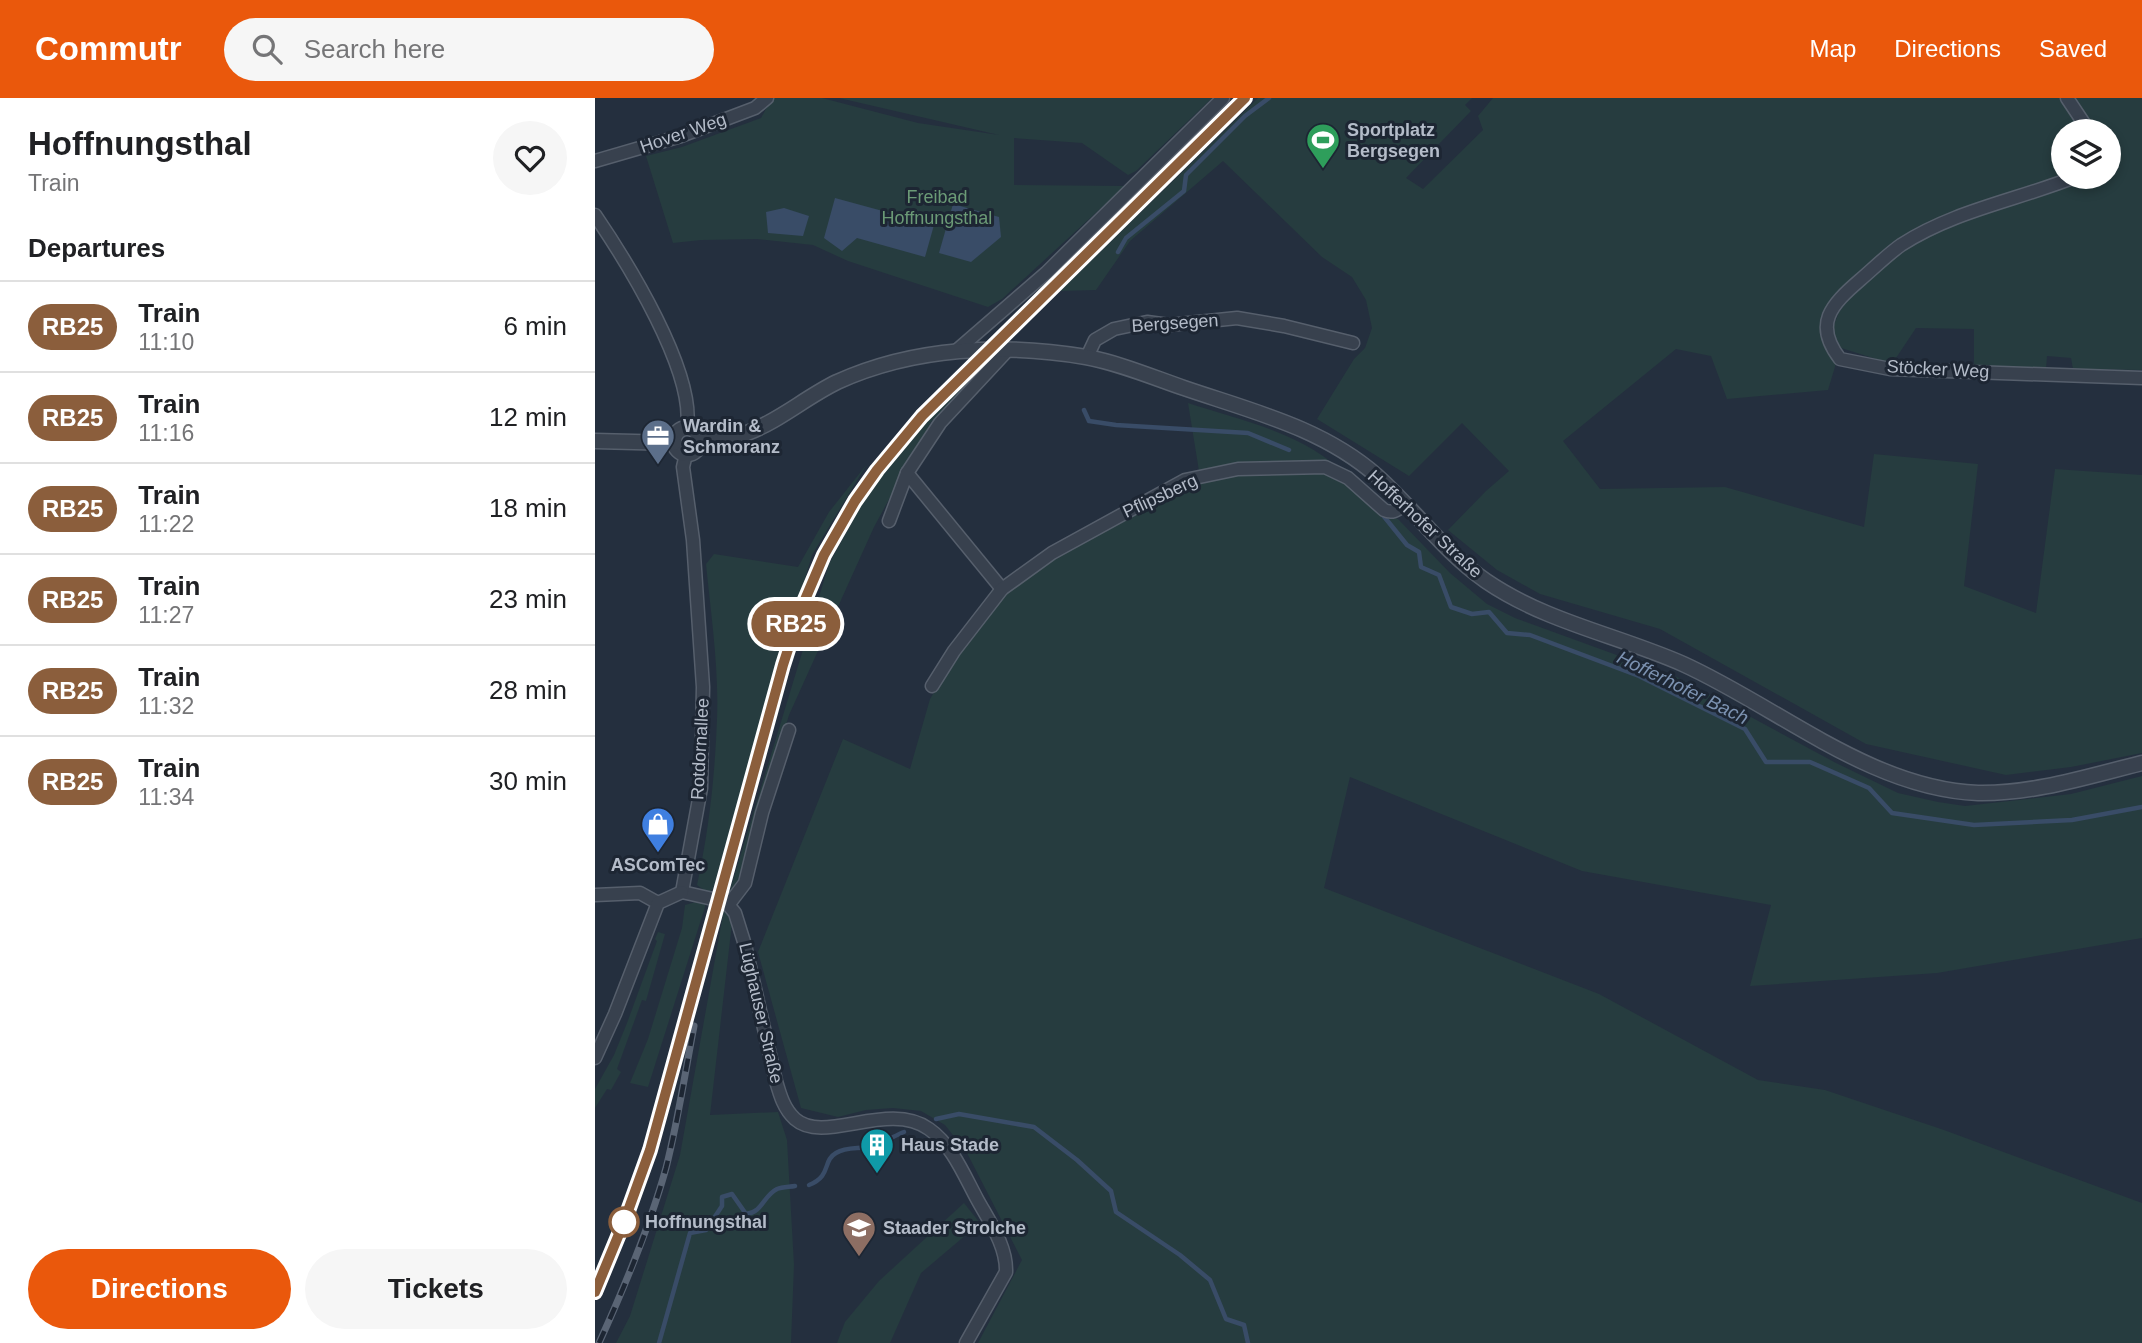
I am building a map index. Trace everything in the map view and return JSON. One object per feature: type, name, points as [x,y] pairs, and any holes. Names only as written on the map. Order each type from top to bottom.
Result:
[{"type":"street","name":"Hover Weg","points":[[595,161],[681,136],[755,108],[767,98]]},
{"type":"street","points":[[956,351],[1046,272],[1223,98]]},
{"type":"street","points":[[2067,98],[2081,119]]},
{"type":"street","name":"Stöcker Weg","points":[[2051,185],[1955,218],[1900,246],[1852,287],[1829,314],[1826,330],[1829,344],[1840,359],[1891,369],[2142,378]]},
{"type":"street","points":[[595,215],[642,291],[661,331],[688,403],[687,427]]},
{"type":"street","name":"Bergsegen","points":[[1087,357],[1095,340],[1114,328],[1147,322],[1169,325],[1237,318],[1353,343]]},
{"type":"street","name":"Hofferhofer Straße","points":[[700,441],[746,433],[834,383],[912,357],[956,351],[1007,351],[1087,357],[1131,369],[1277,419],[1317,436],[1368,469],[1461,561],[1516,600],[1560,620],[1702,673],[1840,750],[1895,776],[1952,790],[2007,792],[2073,780],[2142,763]]},
{"type":"street","points":[[889,521],[907,472],[940,423],[1007,351]]},
{"type":"street","points":[[687,427],[697,433],[700,441],[697,449],[686,454],[678,450],[674,443],[678,431],[687,427]]},
{"type":"street","points":[[595,441],[674,443]]},
{"type":"street","name":"Rotdornallee","points":[[682,892],[701,788],[703,687],[693,540],[683,467],[686,454]]},
{"type":"street","name":"Pflipsberg","points":[[932,686],[954,651],[1002,589],[1052,553],[1185,480],[1211,473],[1277,466],[1325,467],[1348,478],[1384,510],[1396,511],[1405,504]]},
{"type":"street","points":[[907,472],[1002,589]]},
{"type":"street","points":[[595,1058],[658,903],[682,892],[729,904],[745,883],[762,813],[789,730]]},
{"type":"street","points":[[595,895],[640,893],[658,903]]},
{"type":"street","name":"Lüghauser Straße","points":[[729,904],[740,924],[782,1100],[796,1121],[811,1126],[839,1125],[890,1117],[915,1121],[927,1127],[950,1151],[998,1238],[1007,1259],[1006,1272],[966,1343]]},
{"type":"green space","name":"Freibad Hoffnungsthal","points":[[772,98],[822,98],[918,123],[999,135],[839,98],[1212,98],[1136,171],[1128,175],[1082,143],[1014,138],[1014,185],[1125,186],[1002,299],[988,307],[848,261],[813,245],[757,239],[673,243],[646,156],[682,147],[761,118]]},
{"type":"green space","points":[[1258,98],[1472,98],[1465,105],[1471,111],[1406,178],[1423,189],[1483,130],[1478,116],[1493,98],[2062,98],[2076,119],[2051,119],[2051,182],[1893,244],[1821,323],[1824,343],[1837,360],[1828,390],[1727,399],[1711,356],[1676,349],[1563,441],[1600,489],[1725,487],[1864,527],[1874,454],[1978,464],[1964,586],[2036,613],[2055,469],[2142,475],[2142,753],[2071,767],[2006,775],[1866,744],[1660,629],[1540,594],[1497,570],[1448,530],[1509,471],[1462,423],[1409,476],[1317,419],[1354,359],[1365,348],[1372,328],[1366,300],[1352,277],[1322,257],[1223,161],[1130,241],[1096,290],[1060,291]]},
{"type":"green space","points":[[2073,98],[2142,98],[2142,370],[2073,369],[2071,358],[2047,356],[2046,369],[1974,367],[1974,329],[1916,328],[1892,364],[1838,347],[1833,337],[1839,312],[1855,291],[1907,248],[1954,224],[2051,189],[2121,189],[2121,119],[2085,119]]},
{"type":"green space","points":[[980,365],[986,369],[931,422],[874,527],[789,715],[734,897],[729,893],[829,564],[885,462]]},
{"type":"green space","points":[[1188,403],[1286,436],[1305,445],[1338,468],[1231,466],[1199,471]]},
{"type":"green space","points":[[867,464],[812,555],[713,889],[708,893],[697,885],[711,802],[717,719],[716,661],[706,564],[714,554],[798,567],[829,512]]},
{"type":"green space","points":[[1322,471],[1343,481],[1381,514],[1398,519],[1450,573],[1487,604],[1515,618],[1677,677],[1836,763],[1898,793],[1965,806],[2071,794],[2142,776],[2142,938],[1937,973],[1750,986],[1771,905],[1582,871],[1350,777],[1324,888],[1599,994],[1758,1080],[1825,1090],[1944,1130],[2142,1203],[2142,1343],[978,1343],[1022,1260],[967,1153],[945,1125],[921,1111],[893,1108],[866,1110],[838,1117],[801,1108],[758,952],[843,739],[910,769],[930,699],[1003,594],[1029,572],[1166,494],[1212,475]]},
{"type":"green space","points":[[705,902],[705,907],[648,1087],[630,1083],[648,1039],[682,928],[685,905]]},
{"type":"green space","points":[[724,909],[732,923],[710,1115],[778,1112],[787,1140],[794,1265],[791,1343],[616,1343],[630,1316],[680,1155]]},
{"type":"green space","points":[[658,932],[665,934],[646,1001],[642,1000],[617,1069],[621,1072],[611,1090],[607,1089],[595,1108],[595,1089],[614,1055],[627,1023]]},
{"type":"green space","points":[[964,1203],[980,1223],[921,1273],[890,1343],[837,1343],[845,1322],[879,1281]]},
{"type":"water","points":[[835,198],[934,225],[925,257],[857,238],[842,251],[824,238]]},
{"type":"water","points":[[953,204],[999,217],[1001,237],[971,262],[939,253]]},
{"type":"water","points":[[784,208],[809,216],[803,236],[768,233],[766,212]]},
{"type":"waterway","points":[[1118,252],[1126,238],[1184,191],[1186,175],[1245,116],[1269,98]]},
{"type":"waterway","name":"Hofferhofer Bach","points":[[1084,410],[1089,421],[1248,433],[1289,450]]},
{"type":"waterway","name":"Hofferhofer Bach","points":[[1382,514],[1407,545],[1419,552],[1421,567],[1439,575],[1451,607],[1472,614],[1489,612],[1507,633],[1530,635],[1639,676],[1745,729],[1766,762],[1810,762],[1869,788],[1892,813],[1974,825],[2072,820],[2142,807]]},
{"type":"waterway","points":[[936,1119],[959,1114],[1034,1127],[1077,1160],[1111,1191],[1116,1212],[1180,1255],[1210,1280],[1226,1319],[1244,1325],[1248,1343]]},
{"type":"waterway","points":[[809,1185],[821,1177],[829,1160],[836,1153],[872,1146],[904,1132]]},
{"type":"waterway","points":[[659,1343],[690,1233],[706,1230],[722,1206],[722,1197],[732,1194],[746,1214],[760,1207],[777,1189],[795,1186]]},
{"type":"railway","points":[[595,1292],[650,1150],[791,637],[830,547],[880,467],[922,416],[1245,98]]},
{"type":"railway","points":[[599,1343],[636,1257],[666,1168],[694,1026]]},
{"type":"train","name":"RB25","points":[[595,1292],[650,1150],[783,665],[812,581],[831,543],[877,470],[922,416],[1245,98]]},
{"type":"place","name":"Sportplatz Bergsegen","points":[[1323,170]]},
{"type":"place","name":"Wardin & Schmoranz","points":[[658,466]]},
{"type":"place","name":"ASComTec","points":[[658,854]]},
{"type":"place","name":"Haus Stade","points":[[877,1175]]},
{"type":"place","name":"Hoffnungsthal","points":[[624,1222]]},
{"type":"place","name":"Staader Strolche","points":[[859,1258]]}]
